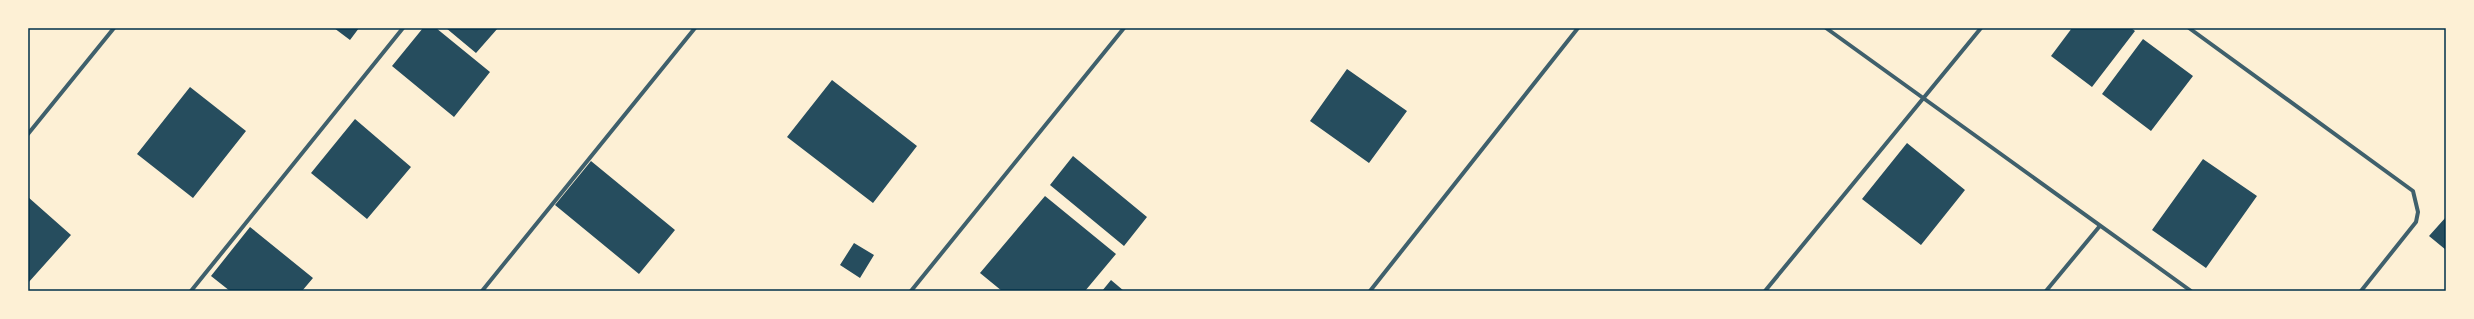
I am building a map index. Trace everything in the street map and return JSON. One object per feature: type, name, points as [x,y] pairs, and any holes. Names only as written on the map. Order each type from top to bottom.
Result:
[{"type":"street","points":[[28,134],[114,28]]},
{"type":"street","points":[[191,291],[404,28]]},
{"type":"street","points":[[482,291],[695,28]]},
{"type":"street","points":[[911,291],[1124,28]]},
{"type":"street","points":[[1370,291],[1578,28]]},
{"type":"street","points":[[1826,28],[2099,227],[2191,291]]},
{"type":"street","points":[[1765,291],[1981,28]]},
{"type":"street","points":[[2189,28],[2413,191],[2418,212],[2416,222],[2361,291]]},
{"type":"street","points":[[2046,291],[2099,227]]},
{"type":"building","points":[[334,28],[359,28],[350,40]]},
{"type":"building","points":[[423,28],[436,28],[490,72],[454,117],[392,66]]},
{"type":"building","points":[[446,28],[498,28],[476,53]]},
{"type":"building","points":[[2072,28],[2131,28],[2135,31],[2092,87],[2051,56]]},
{"type":"building","points":[[2143,39],[2193,76],[2151,131],[2102,94]]},
{"type":"building","points":[[1347,69],[1407,111],[1369,163],[1310,121]]},
{"type":"building","points":[[832,80],[917,146],[873,203],[787,137]]},
{"type":"building","points":[[190,87],[246,131],[193,198],[137,154]]},
{"type":"building","points":[[355,119],[411,167],[367,219],[311,173]]},
{"type":"building","points":[[1907,143],[1965,190],[1921,245],[1862,199]]},
{"type":"building","points":[[1073,156],[1147,217],[1124,246],[1050,185]]},
{"type":"building","points":[[2203,159],[2257,196],[2206,268],[2152,230]]},
{"type":"building","points":[[591,161],[675,230],[639,274],[555,205]]},
{"type":"building","points":[[1045,196],[1116,254],[1085,291],[1002,291],[980,273]]},
{"type":"building","points":[[28,197],[71,235],[28,283]]},
{"type":"building","points":[[2446,217],[2446,250],[2429,236]]},
{"type":"building","points":[[250,227],[313,278],[302,291],[230,291],[211,276]]},
{"type":"building","points":[[854,243],[874,255],[860,278],[840,265]]},
{"type":"building","points":[[1111,280],[1124,291],[1102,291]]}]
